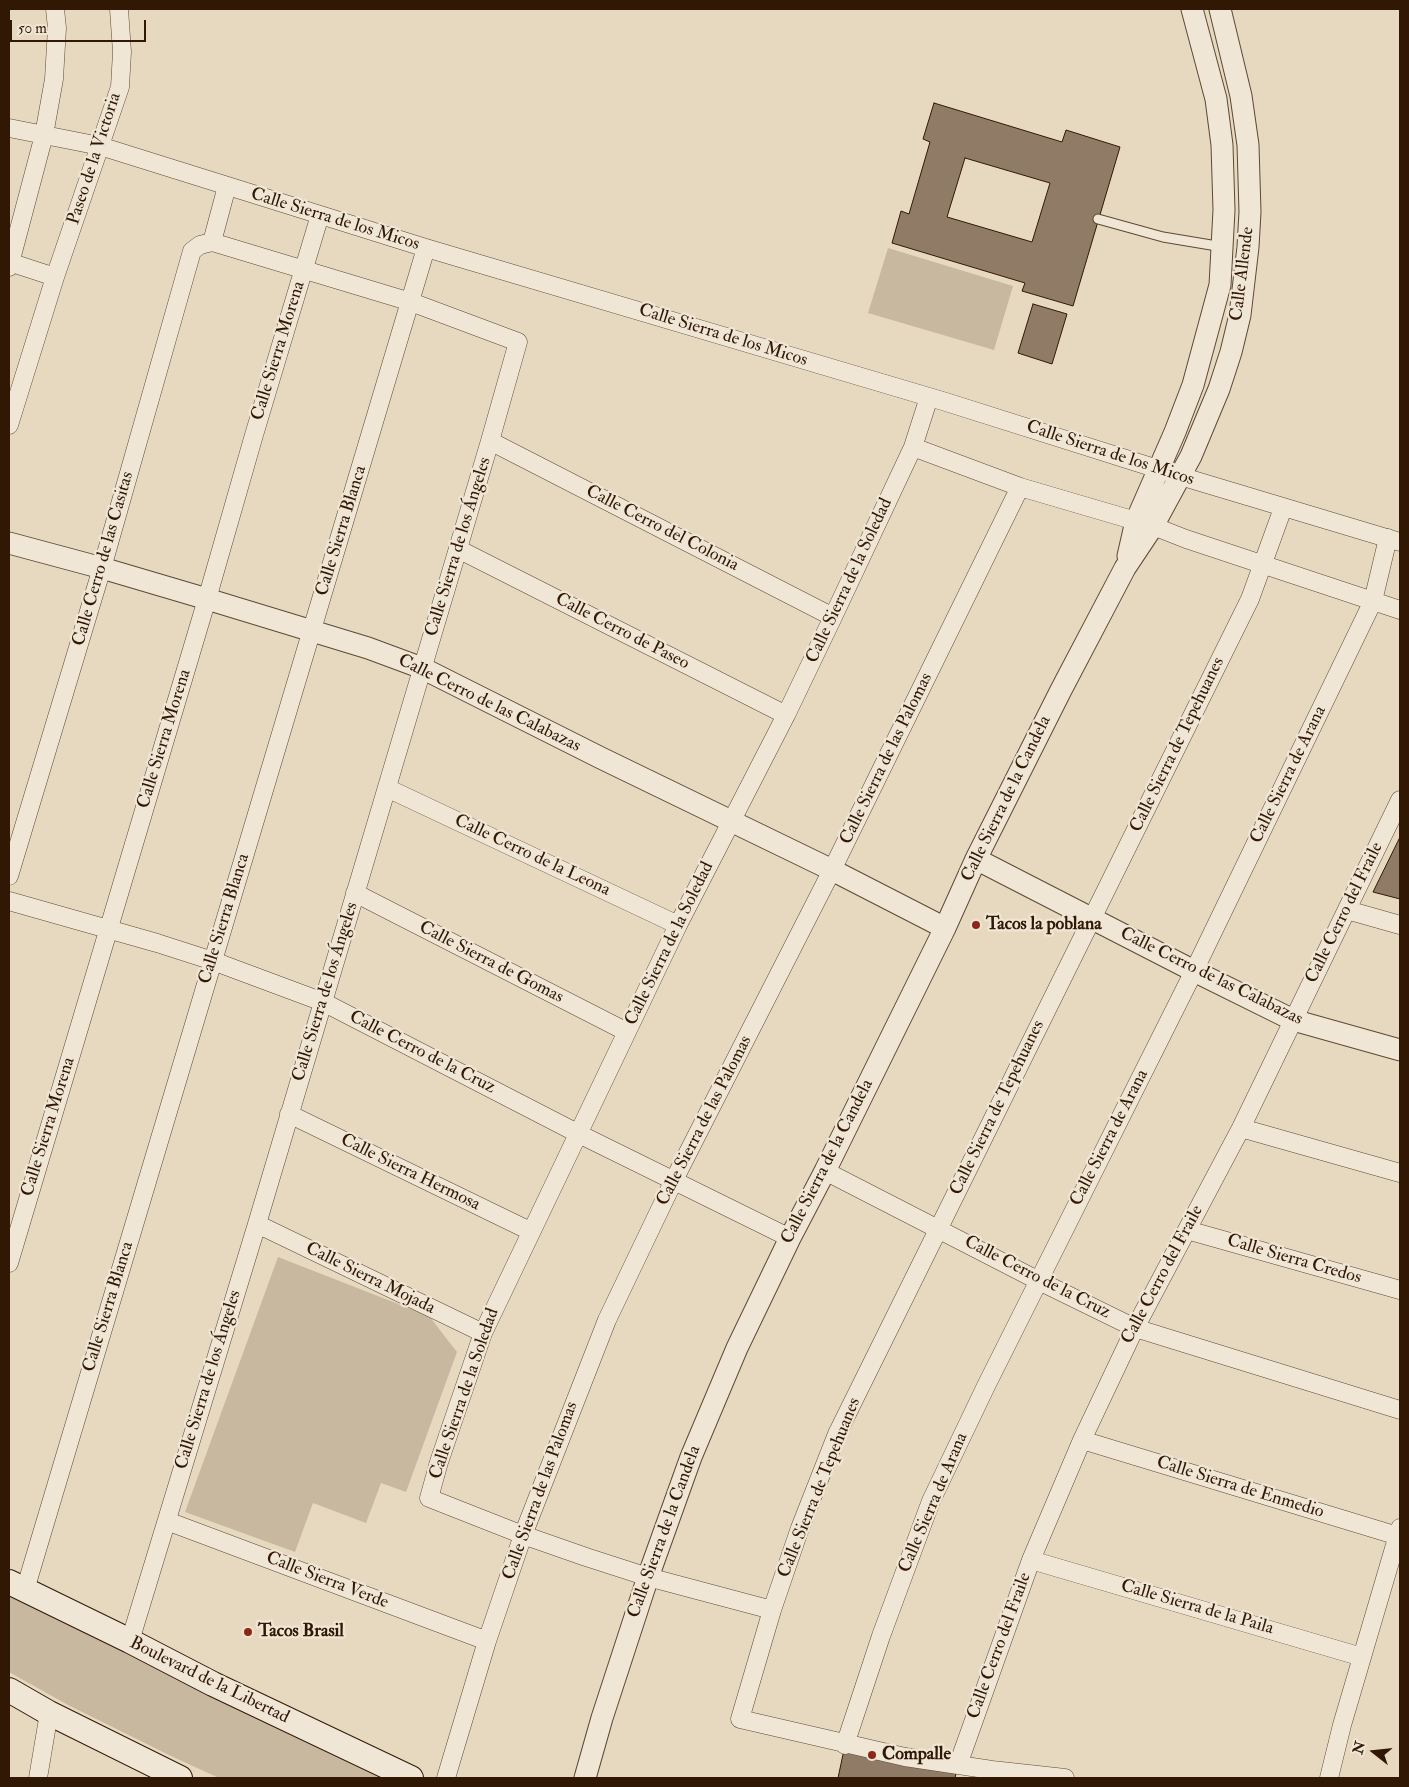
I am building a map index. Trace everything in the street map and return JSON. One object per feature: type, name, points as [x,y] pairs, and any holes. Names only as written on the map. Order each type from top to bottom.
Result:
[{"type":"main road","name":"Boulevard de la Libertad","points":[[17,1586],[213,1684],[410,1778]]},
{"type":"main road","points":[[9,1690],[49,1713],[171,1776]]},
{"type":"street","points":[[55,9],[58,28],[54,79],[44,135],[9,264],[55,277]]},
{"type":"street","name":"Paseo de la Victoria","points":[[9,425],[55,277],[120,87],[122,52],[119,9]]},
{"type":"street","name":"Calle Allende","points":[[1145,523],[1158,469],[1193,385],[1220,285],[1224,210],[1222,145],[1216,99],[1192,9]]},
{"type":"street","name":"Calle Allende","points":[[1145,523],[1180,476],[1204,428],[1231,352],[1244,289],[1250,212],[1248,145],[1241,96],[1220,9]]},
{"type":"street","name":"Calle Sierra de los Micos","points":[[9,128],[100,146],[426,248],[929,397],[1283,508],[1394,540]]},
{"type":"street","name":"Calle Cerro de las Casitas","points":[[9,876],[102,568],[192,251],[206,244],[227,186]]},
{"type":"street","name":"Calle Sierra Morena","points":[[9,1263],[208,598],[254,435],[320,215]]},
{"type":"street","points":[[206,244],[304,270],[411,302]]},
{"type":"street","name":"Calle Sierra Blanca","points":[[17,1586],[212,961],[426,248]]},
{"type":"street","points":[[1220,285],[1244,289]]},
{"type":"street","name":"Calle Sierra de los Ángeles","points":[[130,1641],[257,1224],[518,342],[411,302]]},
{"type":"street","name":"Calle Sierra de la Soledad","points":[[523,1535],[429,1498],[439,1462],[483,1333],[678,925],[786,715],[833,617],[913,447],[929,397]]},
{"type":"street","name":"Calle Cerro del Colonia","points":[[490,441],[833,617]]},
{"type":"street","points":[[913,447],[1020,487],[1145,523],[1186,539],[1400,610]]},
{"type":"street","name":"Calle Sierra de las Palomas","points":[[446,1778],[487,1641],[523,1535],[607,1320],[674,1180],[832,870],[1020,487]]},
{"type":"street","name":"Calle Sierra de Tepehuanes","points":[[845,1745],[740,1719],[772,1610],[800,1528],[837,1434],[1250,599],[1283,508]]},
{"type":"street","name":"Calle Sierra de la Candela","points":[[585,1778],[602,1718],[648,1577],[695,1448],[737,1348],[945,928],[976,859],[1125,568],[1145,523]]},
{"type":"street","name":"Calle Sierra de Arana","points":[[845,1745],[881,1636],[931,1501],[1038,1281],[1194,971],[1372,601],[1394,540]]},
{"type":"street","name":"Calle Cerro de las Calabazas","points":[[9,543],[208,598],[368,648],[422,668],[730,822],[832,870],[945,928]]},
{"type":"street","name":"Calle Cerro de Paseo","points":[[458,549],[786,715]]},
{"type":"street","name":"Calle Cerro de la Leona","points":[[387,788],[678,925]]},
{"type":"street","name":"Calle Cerro del Fraile","points":[[958,1765],[1031,1560],[1082,1440],[1135,1328],[1241,1128],[1400,800]]},
{"type":"street","name":"Calle Cerro de las Calabazas","points":[[976,859],[1293,1020],[1400,1050]]},
{"type":"street","name":"Calle Sierra de Gomas","points":[[355,893],[627,1032]]},
{"type":"street","name":"Calle Cerro de la Cruz","points":[[9,901],[212,961],[323,1002],[579,1134],[790,1238]]},
{"type":"street","points":[[1347,910],[1400,925]]},
{"type":"street","name":"Calle Sierra Hermosa","points":[[289,1114],[530,1232]]},
{"type":"street","points":[[1241,1128],[1400,1173]]},
{"type":"street","name":"Calle Cerro de la Cruz","points":[[825,1171],[1038,1281],[1135,1328],[1400,1410]]},
{"type":"street","name":"Calle Sierra Mojada","points":[[257,1224],[483,1333]]},
{"type":"street","name":"Calle Sierra Credos","points":[[1187,1230],[1400,1290]]},
{"type":"street","name":"Calle Sierra de Enmedio","points":[[1082,1440],[1399,1532]]},
{"type":"street","name":"Calle Sierra Verde","points":[[166,1521],[487,1641]]},
{"type":"street","points":[[1329,1778],[1342,1725],[1399,1532]]},
{"type":"street","points":[[523,1535],[648,1577],[772,1610]]},
{"type":"street","name":"Calle Sierra de la Paila","points":[[1031,1560],[1362,1657]]},
{"type":"street","points":[[38,1778],[49,1713]]},
{"type":"street","points":[[845,1745],[958,1765],[1065,1778]]},
{"type":"lane","points":[[1098,220],[1163,237],[1223,248]]},
{"type":"shaded area","points":[[888,248],[1013,286],[994,350],[868,313]]},
{"type":"shaded area","points":[[278,1257],[429,1316],[457,1352],[406,1492],[381,1483],[366,1523],[313,1503],[295,1552],[185,1512]]},
{"type":"shaded area","points":[[9,1591],[385,1778],[219,1778],[68,1705],[9,1672]]},
{"type":"building","points":[[934,103],[1062,142],[1066,130],[1120,147],[1073,306],[1022,291],[1025,283],[892,243],[901,211],[909,214],[930,142],[923,139]],"holes":[[[965,158],[1050,183],[1032,242],[947,217]]]},
{"type":"building","points":[[1033,304],[1067,314],[1052,364],[1018,353]]},
{"type":"building","points":[[1400,837],[1400,899],[1373,892]]},
{"type":"building","name":"Compalle","points":[[845,1745],[958,1765],[955,1778],[838,1778]]},
{"type":"place","name":"Tacos la poblana","points":[[976,925]]},
{"type":"place","name":"Tacos Brasil","points":[[248,1632]]},
{"type":"place","name":"Compalle","points":[[872,1755]]}]
